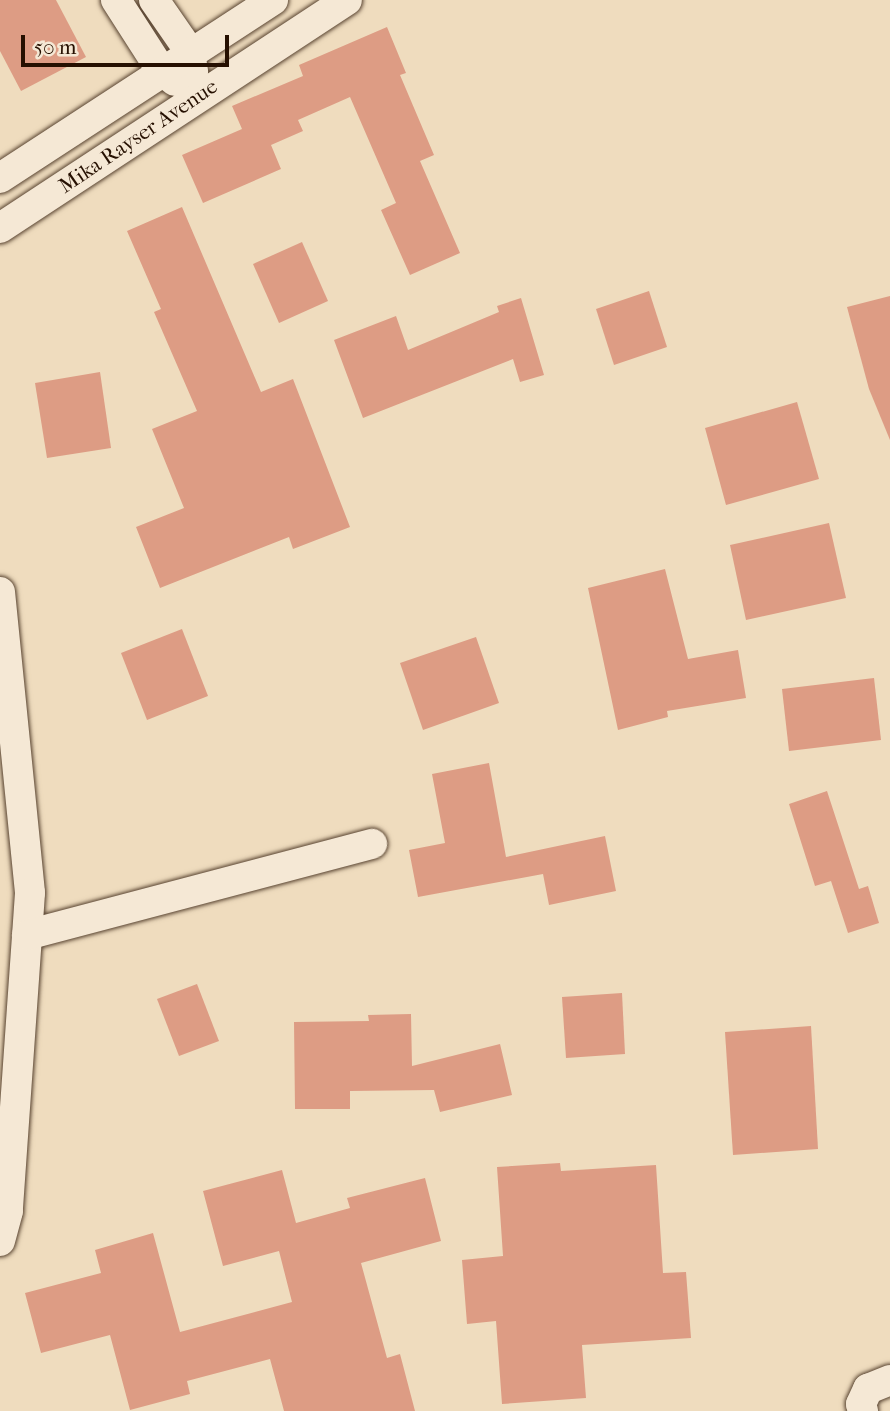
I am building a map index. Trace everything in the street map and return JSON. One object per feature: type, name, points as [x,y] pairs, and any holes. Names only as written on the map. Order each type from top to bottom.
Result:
[{"type":"street","points":[[116,0],[161,70],[197,96]]},
{"type":"street","points":[[154,0],[190,52],[197,96]]},
{"type":"street","name":"Mika Rayser Avenue","points":[[0,178],[161,70],[273,0]]},
{"type":"street","name":"Mika Rayser Avenue","points":[[0,228],[346,0]]},
{"type":"street","points":[[0,592],[30,893],[8,1211],[0,1241]]},
{"type":"street","points":[[27,935],[372,845]]},
{"type":"street","points":[[863,1411],[860,1404],[868,1389],[890,1380]]},
{"type":"building","points":[[0,0],[56,0],[86,57],[21,91],[0,51]]},
{"type":"building","points":[[387,27],[406,73],[400,75],[434,155],[420,161],[460,253],[410,275],[381,210],[396,203],[350,97],[298,120],[303,131],[271,145],[281,169],[203,203],[182,155],[242,129],[232,106],[303,76],[299,65]]},
{"type":"building","points":[[182,207],[261,392],[293,379],[350,527],[293,549],[289,537],[160,588],[136,527],[184,508],[152,429],[197,411],[154,312],[161,309],[127,231]]},
{"type":"building","points":[[302,242],[328,301],[279,323],[253,264]]},
{"type":"building","points":[[649,291],[667,347],[614,365],[596,309]]},
{"type":"building","points":[[890,296],[890,440],[869,389],[847,307]]},
{"type":"building","points":[[521,298],[544,375],[520,382],[513,359],[363,418],[334,340],[396,316],[408,350],[499,312],[497,306]]},
{"type":"building","points":[[100,372],[111,448],[47,458],[35,383]]},
{"type":"building","points":[[797,402],[819,479],[726,505],[705,428]]},
{"type":"building","points":[[829,523],[846,598],[746,620],[730,545]]},
{"type":"building","points":[[665,569],[688,659],[738,650],[746,698],[667,711],[668,717],[618,730],[588,588]]},
{"type":"building","points":[[182,629],[208,696],[147,720],[121,653]]},
{"type":"building","points":[[476,637],[499,703],[423,730],[400,663]]},
{"type":"building","points":[[874,678],[881,740],[789,751],[782,689]]},
{"type":"building","points":[[489,763],[506,857],[605,836],[616,891],[549,905],[543,874],[418,897],[409,850],[445,843],[432,774]]},
{"type":"building","points":[[827,791],[859,889],[868,886],[879,923],[848,933],[831,881],[815,886],[789,804]]},
{"type":"building","points":[[197,984],[219,1041],[179,1056],[157,999]]},
{"type":"building","points":[[622,993],[625,1054],[566,1058],[562,997]]},
{"type":"building","points":[[411,1014],[412,1066],[500,1044],[512,1095],[440,1112],[434,1090],[350,1091],[350,1109],[295,1109],[294,1022],[369,1021],[368,1015]]},
{"type":"building","points":[[811,1026],[818,1149],[733,1155],[725,1032]]},
{"type":"building","points":[[560,1163],[561,1171],[656,1165],[663,1273],[686,1272],[691,1338],[582,1345],[586,1398],[502,1404],[496,1321],[467,1324],[462,1260],[503,1256],[497,1167]]},
{"type":"building","points":[[282,1170],[296,1223],[350,1208],[347,1198],[425,1178],[441,1241],[361,1263],[387,1358],[400,1354],[415,1411],[284,1411],[270,1359],[187,1381],[190,1394],[130,1410],[110,1335],[41,1353],[25,1293],[101,1273],[95,1250],[153,1233],[180,1332],[292,1302],[279,1251],[223,1266],[203,1191]]}]
